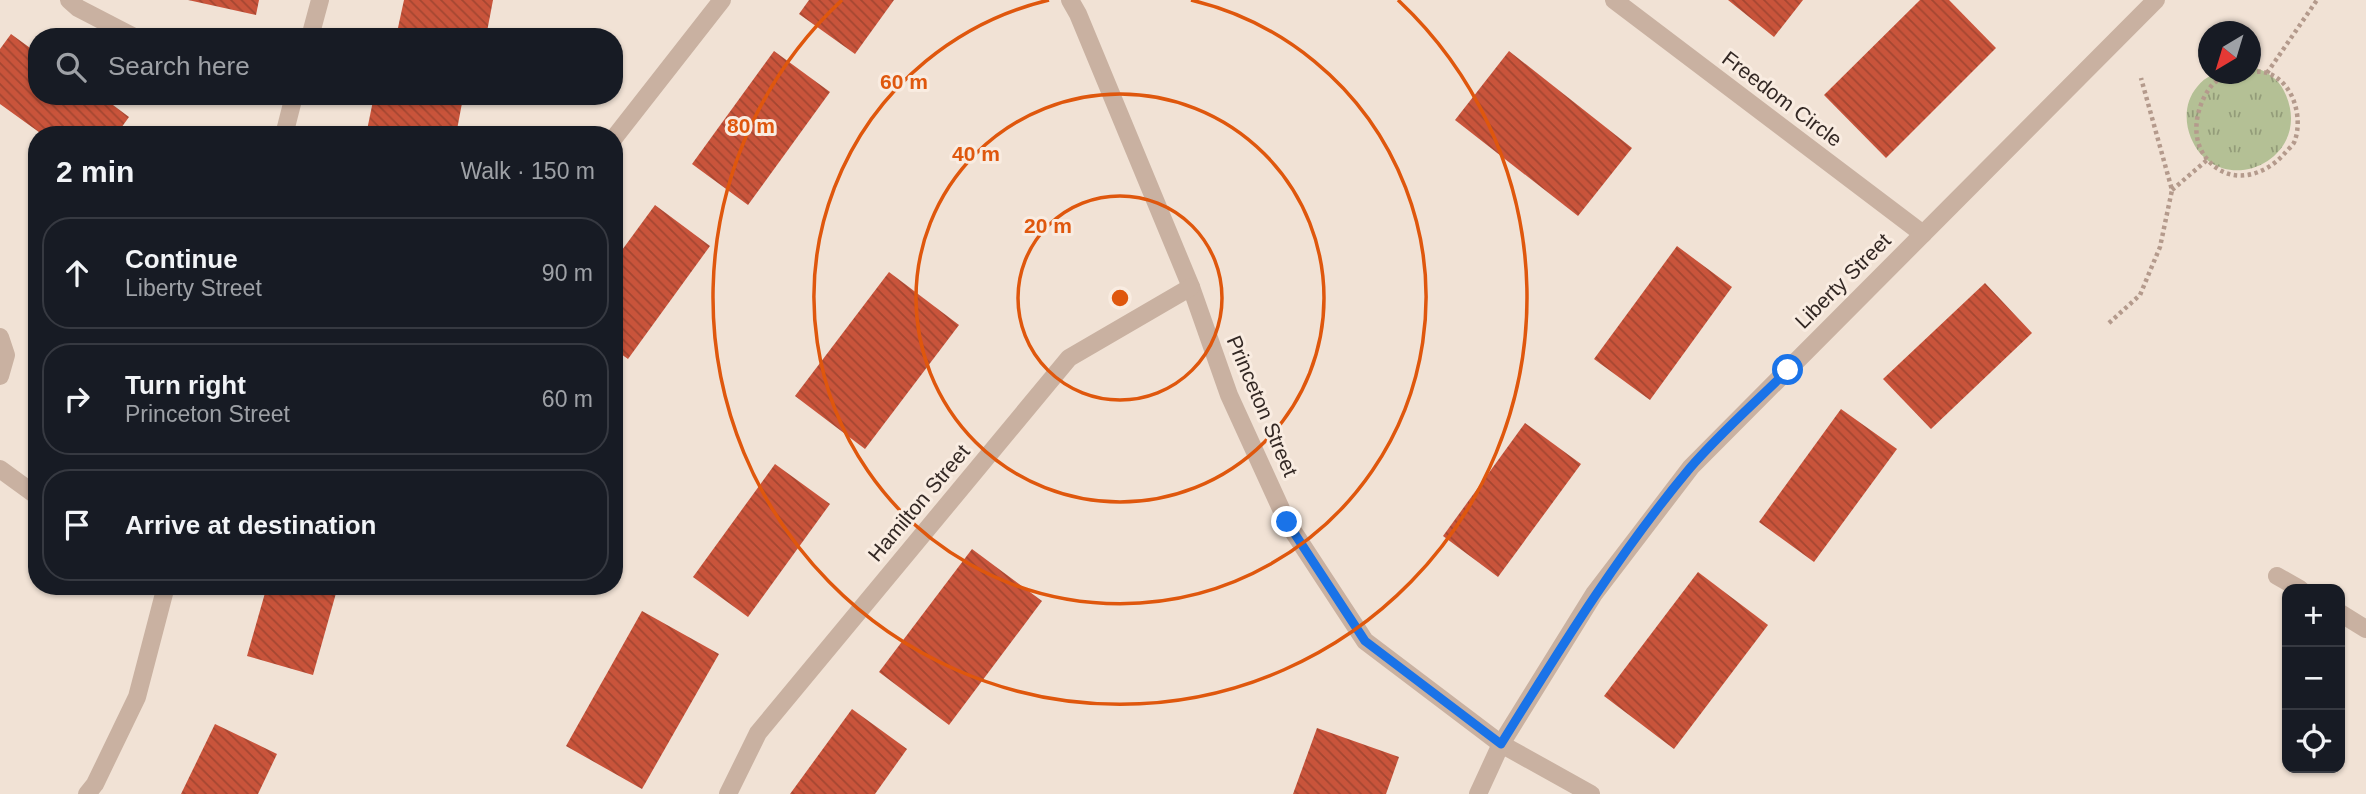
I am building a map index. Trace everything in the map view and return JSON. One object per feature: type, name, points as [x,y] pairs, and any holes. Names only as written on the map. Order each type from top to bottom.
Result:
[{"type":"street","points":[[69,0],[78,8],[117,28]]},
{"type":"street","points":[[312,28],[320,0]]},
{"type":"street","points":[[623,126],[722,0]]},
{"type":"street","name":"Princeton Street","points":[[1070,0],[1191,287],[1229,395],[1287,522],[1365,641],[1501,744],[1591,794]]},
{"type":"street","name":"Freedom Circle","points":[[1614,0],[1923,234]]},
{"type":"street","name":"Liberty Street","points":[[1478,794],[1501,744],[1594,594],[1691,467],[2156,0]]},
{"type":"street","points":[[286,126],[290,105]]},
{"type":"street","name":"Hamilton Street","points":[[728,794],[758,733],[1069,358],[1191,287]]},
{"type":"street","points":[[0,337],[6,355],[0,376]]},
{"type":"street","points":[[0,469],[28,489]]},
{"type":"street","points":[[2277,576],[2291,584]]},
{"type":"street","points":[[87,794],[95,784],[137,697],[164,595]]},
{"type":"street","points":[[2345,616],[2366,629]]},
{"type":"path","points":[[2267,73],[2317,0]]},
{"type":"path","points":[[2212,84],[2202,103],[2197,121],[2197,142],[2207,160],[2227,175],[2250,176],[2278,162],[2295,142],[2298,110],[2287,88],[2267,73],[2261,73]]},
{"type":"path","points":[[2109,323],[2140,295],[2160,247],[2172,190],[2141,78]]},
{"type":"path","points":[[2172,190],[2207,160]]},
{"type":"green space","points":[[2261,70],[2270,75],[2284,91],[2291,115],[2288,136],[2277,153],[2261,165],[2242,170],[2222,168],[2204,158],[2191,138],[2187,125],[2188,105],[2200,84],[2261,84]]},
{"type":"building","points":[[188,0],[259,0],[256,15]]},
{"type":"building","points":[[404,0],[493,0],[488,28],[398,28]]},
{"type":"building","points":[[809,0],[894,0],[855,54],[799,14]]},
{"type":"building","points":[[1728,0],[1803,0],[1774,37]]},
{"type":"building","points":[[1920,0],[1949,0],[1996,48],[1886,158],[1824,95]]},
{"type":"building","points":[[11,34],[28,46],[28,105],[113,105],[129,117],[122,126],[31,126],[0,104],[0,49]]},
{"type":"building","points":[[774,51],[830,92],[748,205],[692,164]]},
{"type":"building","points":[[1509,51],[1632,148],[1578,216],[1455,120]]},
{"type":"building","points":[[372,105],[462,105],[458,126],[368,126]]},
{"type":"building","points":[[655,205],[710,246],[628,359],[623,355],[623,249]]},
{"type":"building","points":[[1677,246],[1732,287],[1650,400],[1594,359]]},
{"type":"building","points":[[889,272],[959,325],[865,449],[795,396]]},
{"type":"building","points":[[1985,283],[2032,333],[1931,429],[1883,379]]},
{"type":"building","points":[[1841,409],[1897,449],[1814,562],[1759,522]]},
{"type":"building","points":[[1525,423],[1581,464],[1498,577],[1443,536]]},
{"type":"building","points":[[775,464],[830,504],[748,617],[693,577]]},
{"type":"building","points":[[972,549],[1042,601],[949,725],[879,672]]},
{"type":"building","points":[[1698,572],[1768,625],[1674,749],[1604,696]]},
{"type":"building","points":[[264,595],[335,595],[313,675],[247,656]]},
{"type":"building","points":[[642,611],[719,654],[642,789],[566,746]]},
{"type":"building","points":[[852,709],[907,749],[875,794],[790,794]]},
{"type":"building","points":[[215,724],[277,754],[258,794],[181,794]]},
{"type":"building","points":[[1317,728],[1399,757],[1386,794],[1293,794]]},
{"type":"route","points":[[1287,522],[1365,641],[1501,744],[1594,594],[1691,467],[1788,370]]}]
